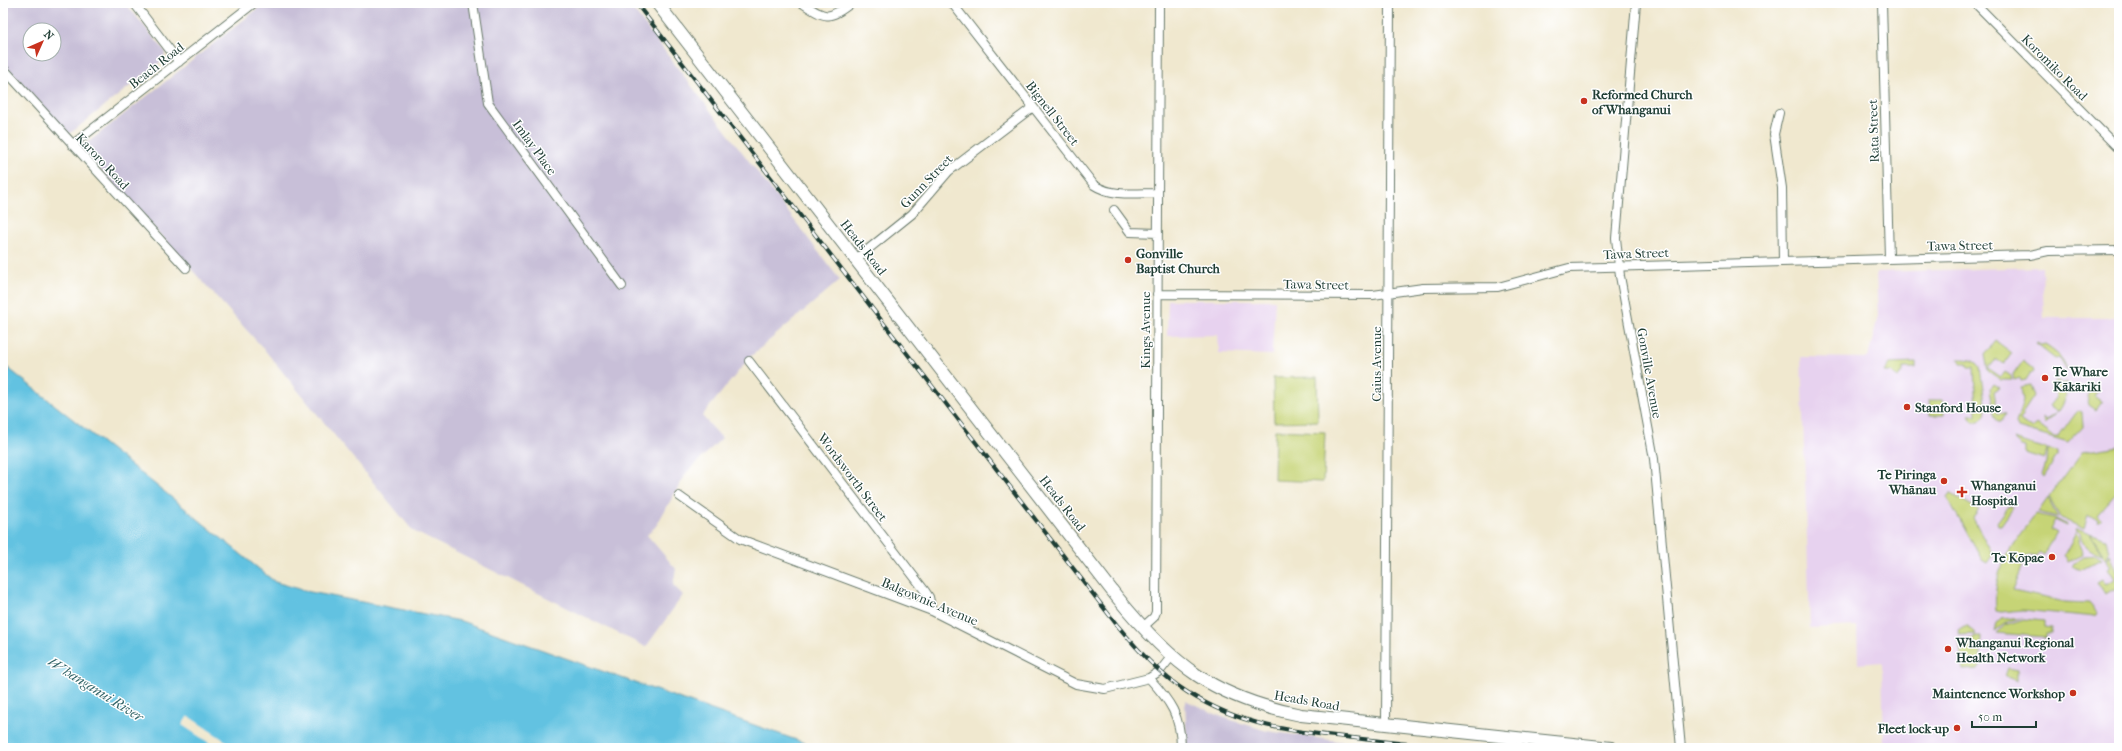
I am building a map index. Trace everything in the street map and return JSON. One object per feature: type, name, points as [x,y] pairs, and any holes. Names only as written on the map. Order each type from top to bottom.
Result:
[{"type":"main road","name":"Heads Road","points":[[656,3],[1142,628],[1172,657],[1217,687],[1254,704],[1301,715],[1554,745],[1611,748]]},
{"type":"street","points":[[134,3],[179,62]]},
{"type":"street","name":"Beach Road","points":[[72,145],[254,3]]},
{"type":"street","name":"Imlay Place","points":[[473,3],[488,103],[622,286]]},
{"type":"street","points":[[802,3],[823,16],[831,16],[851,3]]},
{"type":"street","points":[[812,3],[816,12]]},
{"type":"street","name":"Bignell Street","points":[[952,3],[1094,185],[1105,191],[1113,193],[1158,193]]},
{"type":"street","name":"Kings Avenue","points":[[1142,628],[1154,617],[1156,612],[1159,3]]},
{"type":"street","name":"Caius Avenue","points":[[1386,725],[1390,3]]},
{"type":"street","name":"Gonville Avenue","points":[[1636,3],[1616,220],[1619,266],[1654,459],[1681,748]]},
{"type":"street","name":"Rata Street","points":[[1882,3],[1889,258]]},
{"type":"street","name":"Koromiko Road","points":[[1975,3],[2119,149]]},
{"type":"street","name":"Karoro Road","points":[[3,68],[186,268]]},
{"type":"street","name":"Gunn Street","points":[[856,259],[912,214],[949,171],[1033,107]]},
{"type":"street","points":[[1780,112],[1774,134],[1782,188],[1783,261]]},
{"type":"street","points":[[1114,210],[1130,232],[1158,233]]},
{"type":"street","name":"Tawa Street","points":[[1157,294],[1354,296],[1388,294],[1423,288],[1498,287],[1569,268],[2030,255],[2048,251],[2119,250]]},
{"type":"street","name":"Wordsworth Street","points":[[749,361],[925,591],[929,597],[932,611]]},
{"type":"street","name":"Balgownie Avenue","points":[[679,496],[740,538],[932,611],[1076,684],[1105,689],[1149,678],[1160,671],[1172,657]]},
{"type":"street","points":[[1149,678],[1170,702],[1176,714],[1180,726],[1181,748]]},
{"type":"shaded area","points":[[3,3],[125,3],[165,51],[164,59],[68,135],[3,63]]},
{"type":"shaded area","points":[[265,3],[628,3],[840,280],[751,356],[702,416],[722,438],[687,472],[656,526],[647,535],[676,569],[673,585],[683,595],[646,647],[413,531],[263,348],[81,148]]},
{"type":"shaded area","name":"Whanganui Hospital","points":[[2042,267],[2044,318],[2119,318],[2119,748],[1884,748],[1882,662],[1858,664],[1857,626],[1810,628],[1801,357],[1868,358],[1878,316],[1876,272]]},
{"type":"shaded area","points":[[1168,300],[1275,300],[1272,355],[1219,353],[1218,335],[1167,336]]},
{"type":"shaded area","points":[[1185,700],[1222,717],[1267,731],[1345,742],[1344,748],[1187,748]]},
{"type":"green space","points":[[1996,341],[2012,353],[2004,364],[1996,358],[1988,368],[2001,377],[2005,372],[2011,376],[2012,380],[2001,380],[1988,371],[1985,355]]},
{"type":"green space","points":[[2037,343],[2042,346],[2045,345],[2056,353],[2064,362],[2067,370],[2060,358],[2055,359],[2036,344]]},
{"type":"green space","points":[[1958,359],[1968,359],[1973,361],[1980,368],[1986,410],[1985,416],[1979,421],[1973,421],[1969,415],[1976,415],[1974,367],[1968,367],[1967,363],[1960,363]]},
{"type":"green space","points":[[2023,361],[2033,369],[2034,372],[2029,375],[2026,380],[2021,381],[2020,378],[2014,380],[2013,375]]},
{"type":"green space","points":[[1916,363],[1916,368],[1903,368],[1903,371],[1898,378],[1891,372],[1884,372],[1890,364]]},
{"type":"green space","points":[[1317,377],[1318,421],[1274,422],[1273,378]]},
{"type":"green space","points":[[2054,382],[2059,382],[2060,385],[2067,382],[2066,394],[2058,411],[2054,416],[2044,424],[2043,418],[2047,421],[2057,412],[2049,406],[2056,397]]},
{"type":"green space","points":[[1994,384],[2000,388],[1994,391],[1998,414],[2004,413],[2005,415],[2000,422],[1997,422],[1994,414],[1990,388]]},
{"type":"green space","points":[[2030,385],[2034,396],[2022,414],[2024,415],[2020,420],[2032,429],[2036,424],[2053,437],[2058,437],[2076,412],[2078,410],[2082,412],[2083,427],[2068,443],[2018,428],[2016,423],[2023,401],[2021,387]]},
{"type":"green space","points":[[2096,388],[2099,390],[2094,396],[2102,402],[2096,410],[2089,405],[2087,396],[2090,391]]},
{"type":"green space","points":[[1929,400],[1943,400],[1944,415],[1930,415]]},
{"type":"green space","points":[[1275,430],[1325,432],[1323,482],[1274,480]]},
{"type":"green space","points":[[2013,439],[2046,449],[2044,459],[2025,453],[2025,447],[2021,446]]},
{"type":"green space","points":[[2119,446],[2119,490],[2097,515],[2102,520],[2097,522],[2098,519],[2088,516],[2084,528],[2061,518],[2049,497],[2082,452]]},
{"type":"green space","points":[[2047,450],[2057,452],[2057,456],[2044,477],[2042,475],[2046,463]]},
{"type":"green space","points":[[1950,493],[1979,510],[1973,518],[1992,553],[1992,556],[1987,563],[1982,560],[1947,497]]},
{"type":"green space","points":[[2048,498],[2058,517],[2038,512]]},
{"type":"green space","points":[[2009,506],[2013,508],[2001,525],[1998,525],[1997,522]]},
{"type":"green space","points":[[2036,514],[2054,518],[2068,525],[2067,526],[2055,520],[2050,529],[2057,533],[2044,555],[2039,552],[2036,557],[2027,555],[2013,591],[2064,602],[2089,603],[2098,614],[2096,617],[2023,610],[1996,611],[1997,582],[2001,569],[2012,547]]},
{"type":"green space","points":[[2077,528],[2089,533],[2103,556],[2086,547],[2082,541],[2080,533],[2076,530]]},
{"type":"green space","points":[[2076,533],[2079,536],[2078,542],[2083,554],[2068,561],[2064,555]]},
{"type":"green space","points":[[2090,533],[2106,539],[2109,552],[2106,559]]},
{"type":"green space","points":[[2110,554],[2119,576],[2119,588],[2105,595],[2097,582],[2102,579],[2106,585],[2115,580],[2108,569],[2111,567],[2107,560]]},
{"type":"green space","points":[[2096,555],[2102,559],[2081,570],[2073,566],[2075,562],[2084,556]]},
{"type":"green space","points":[[2023,617],[2007,622],[1995,631],[1997,623],[2001,619]]},
{"type":"green space","points":[[2024,619],[2044,621],[2044,627],[2051,628],[2051,633],[2045,633],[2045,637],[1997,633],[2005,625]]},
{"type":"green space","points":[[1964,626],[1968,626],[1977,634],[1959,635],[1958,630]]},
{"type":"green space","points":[[1975,636],[1982,636],[1980,666],[1978,669],[1963,670],[1959,640],[1961,650],[1969,649],[1969,639],[1975,639]]},
{"type":"green space","points":[[2008,668],[2018,670],[2018,681],[2005,676]]},
{"type":"water","name":"Whanganui River","points":[[3,364],[166,493],[275,582],[310,592],[461,621],[819,748],[3,748]]},
{"type":"pier","points":[[188,716],[236,748],[217,748],[182,725]]},
{"type":"railway","points":[[636,3],[1117,625],[1158,669],[1187,692],[1207,703],[1227,713],[1268,726],[1310,733],[1450,748]]},
{"type":"place","name":"Reformed Church of Whanganui","points":[[1584,101]]},
{"type":"place","name":"Gonville Baptist Church","points":[[1128,260]]},
{"type":"place","name":"Te Whare Kākāriki","points":[[2045,378]]},
{"type":"place","name":"Stanford House","points":[[1907,407]]},
{"type":"place","name":"Te Piringa Whānau","points":[[1944,481]]},
{"type":"place","name":"Whanganui Hospital","points":[[1962,492]]},
{"type":"place","name":"Te Kōpae","points":[[2052,557]]},
{"type":"place","name":"Whanganui Regional Health Network","points":[[1948,649]]},
{"type":"place","name":"Maintenence Workshop","points":[[2073,693]]},
{"type":"place","name":"Fleet lock-up","points":[[1957,728]]}]
